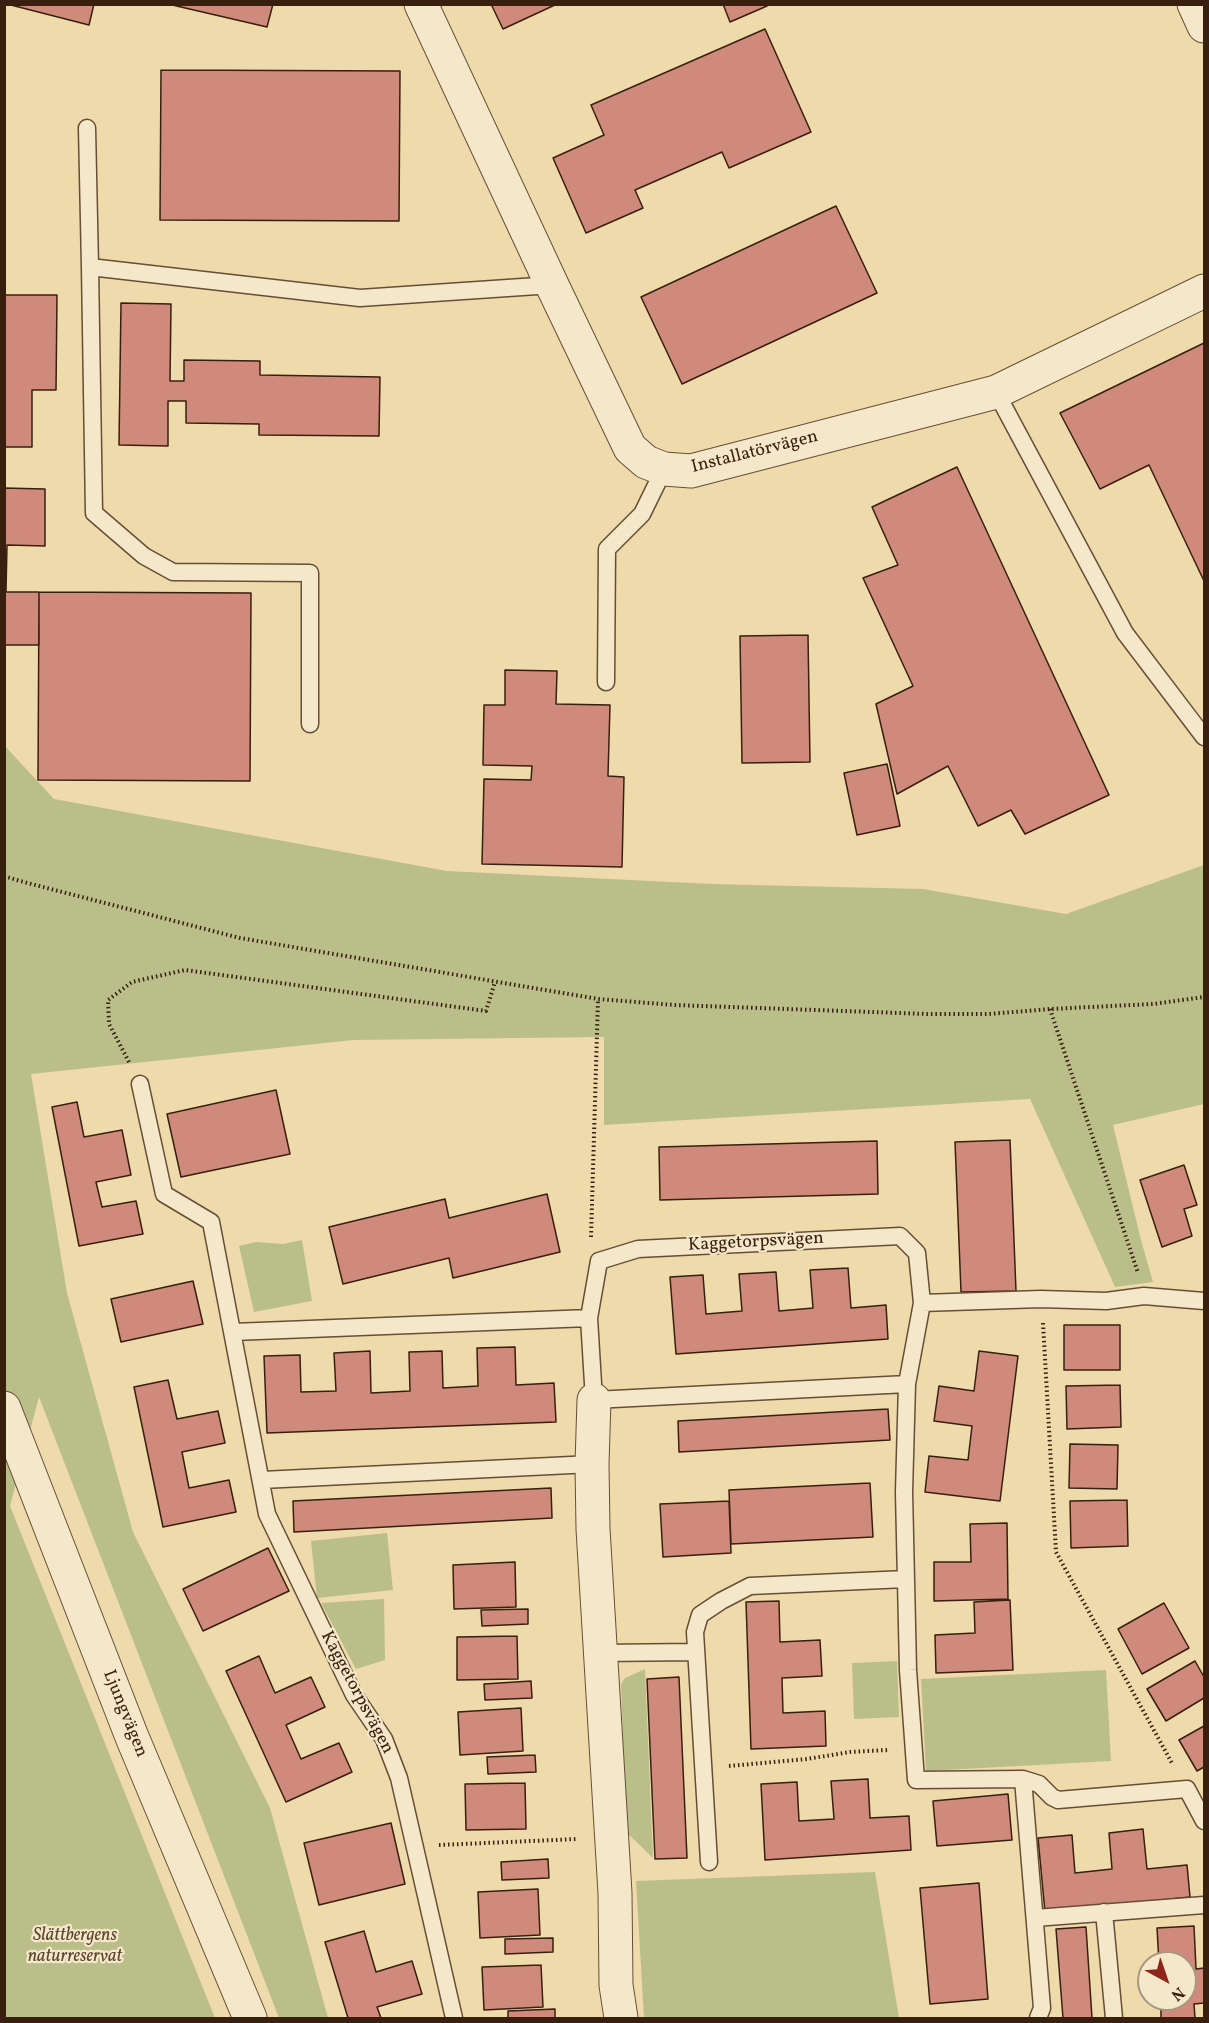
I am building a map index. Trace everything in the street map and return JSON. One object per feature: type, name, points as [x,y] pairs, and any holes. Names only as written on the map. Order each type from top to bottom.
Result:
[{"type":"street","name":"Installatörvägen","points":[[421,4],[630,448],[646,462],[664,470],[691,471],[996,392],[1204,291]]},
{"type":"street","points":[[1194,4],[1204,26]]},
{"type":"street","points":[[594,1400],[593,1529],[615,1893],[616,1985],[621,2019]]},
{"type":"street","name":"Ljungvägen","points":[[4,1408],[132,1737],[250,2019]]},
{"type":"lane","points":[[87,128],[93,513],[144,556],[173,572],[310,573],[310,724]]},
{"type":"lane","points":[[90,267],[360,298],[552,285]]},
{"type":"lane","points":[[996,392],[1125,633],[1204,736]]},
{"type":"lane","points":[[606,682],[607,549],[642,514],[664,470]]},
{"type":"lane","name":"Kaggetorpsvägen","points":[[140,1084],[164,1194],[211,1222],[267,1514],[354,1695],[384,1739],[399,1778],[454,2019]]},
{"type":"lane","name":"Kaggetorpsvägen","points":[[598,1261],[638,1249],[900,1236],[916,1253],[922,1303],[907,1384],[904,1492],[908,1670],[916,1780],[1023,1779]]},
{"type":"lane","points":[[598,1261],[589,1318],[594,1400],[907,1384]]},
{"type":"lane","points":[[922,1303],[1041,1299],[1106,1301],[1144,1296],[1204,1301]]},
{"type":"lane","points":[[233,1332],[589,1318]]},
{"type":"lane","points":[[262,1480],[592,1464]]},
{"type":"lane","points":[[709,1862],[695,1632],[700,1615],[721,1600],[750,1586],[906,1579]]},
{"type":"lane","points":[[600,1653],[696,1652]]},
{"type":"lane","points":[[1038,2019],[1042,2008],[1023,1779],[1039,1784],[1058,1800],[1187,1789],[1204,1821]]},
{"type":"lane","points":[[1035,1918],[1204,1905]]},
{"type":"lane","points":[[1104,1912],[1113,2019]]},
{"type":"path","points":[[4,876],[240,938],[598,999],[675,1005],[989,1014],[1152,1004],[1204,997]]},
{"type":"path","points":[[140,1084],[109,1024],[108,1000],[132,982],[185,970],[486,1011],[495,982]]},
{"type":"path","points":[[598,999],[591,1242],[598,1261]]},
{"type":"path","points":[[1050,1009],[1133,1255],[1144,1296]]},
{"type":"path","points":[[1041,1299],[1056,1552],[1187,1789]]},
{"type":"path","points":[[704,1768],[807,1759],[850,1752],[914,1749]]},
{"type":"path","points":[[413,1846],[612,1838]]},
{"type":"green space","name":"Slättbergens naturreservat","points":[[4,745],[54,799],[447,871],[712,884],[923,889],[1066,914],[1204,865],[1204,1104],[1113,1125],[1153,1282],[1115,1287],[1030,1099],[604,1125],[604,1037],[353,1040],[31,1074],[67,1293],[133,1532],[270,1808],[328,2018],[279,2018],[39,1397],[10,1506],[215,2018],[5,2018]]},
{"type":"green space","points":[[302,1240],[312,1301],[254,1312],[239,1246],[256,1242],[283,1244]]},
{"type":"green space","points":[[387,1533],[393,1590],[317,1598],[311,1541]]},
{"type":"green space","points":[[384,1599],[385,1660],[356,1669],[321,1603]]},
{"type":"green space","points":[[897,1661],[899,1717],[854,1719],[852,1663]]},
{"type":"green space","points":[[645,1669],[653,1858],[626,1832],[621,1684],[625,1678]]},
{"type":"green space","points":[[1106,1670],[1111,1761],[926,1771],[921,1679]]},
{"type":"green space","points":[[875,1872],[899,2018],[644,2018],[636,1881]]},
{"type":"building","points":[[7,4],[94,4],[89,25]]},
{"type":"building","points":[[168,4],[273,4],[267,27]]},
{"type":"building","points":[[491,4],[557,4],[503,29]]},
{"type":"building","points":[[723,4],[767,4],[767,6],[730,22]]},
{"type":"building","points":[[765,29],[811,132],[729,168],[722,152],[635,190],[643,208],[586,233],[553,158],[604,135],[591,105]]},
{"type":"building","points":[[161,70],[400,71],[399,221],[160,220]]},
{"type":"building","points":[[836,206],[877,293],[682,384],[641,297]]},
{"type":"building","points":[[4,295],[57,295],[56,390],[32,390],[32,447],[4,447]]},
{"type":"building","points":[[121,303],[171,304],[170,381],[184,381],[184,360],[260,361],[260,375],[380,377],[379,436],[259,435],[259,424],[186,423],[186,401],[168,401],[168,446],[119,445]]},
{"type":"building","points":[[1204,343],[1204,581],[1149,465],[1100,489],[1060,413]]},
{"type":"building","points":[[957,467],[1109,795],[1025,834],[1011,810],[978,826],[948,766],[897,794],[876,704],[913,686],[863,578],[898,565],[872,507]]},
{"type":"building","points":[[4,488],[45,489],[45,546],[7,545],[6,592],[39,592],[39,645],[4,645]]},
{"type":"building","points":[[39,592],[251,593],[250,781],[38,780]]},
{"type":"building","points":[[808,635],[810,762],[742,763],[740,636]]},
{"type":"building","points":[[505,670],[557,671],[556,704],[610,705],[608,776],[624,777],[622,867],[482,864],[484,779],[531,780],[532,766],[483,765],[484,705],[505,705]]},
{"type":"building","points":[[887,764],[900,826],[857,835],[844,773]]},
{"type":"building","points":[[276,1090],[290,1154],[181,1177],[167,1114]]},
{"type":"building","points":[[77,1102],[84,1137],[122,1130],[131,1175],[96,1182],[102,1207],[136,1201],[143,1234],[79,1246],[52,1107]]},
{"type":"building","points":[[1010,1140],[1016,1291],[961,1292],[955,1142]]},
{"type":"building","points":[[877,1141],[878,1194],[660,1200],[659,1147]]},
{"type":"building","points":[[1184,1165],[1197,1205],[1184,1209],[1192,1236],[1162,1247],[1140,1180]]},
{"type":"building","points":[[547,1194],[560,1252],[453,1278],[449,1258],[343,1284],[329,1227],[445,1199],[449,1218]]},
{"type":"building","points":[[848,1268],[851,1308],[886,1305],[888,1339],[676,1354],[670,1277],[703,1275],[706,1314],[742,1311],[739,1274],[776,1272],[779,1311],[813,1308],[810,1270]]},
{"type":"building","points":[[193,1281],[203,1324],[121,1342],[111,1299]]},
{"type":"building","points":[[1064,1325],[1120,1325],[1120,1370],[1064,1370]]},
{"type":"building","points":[[515,1347],[516,1385],[554,1383],[556,1422],[267,1433],[264,1356],[300,1355],[301,1392],[336,1391],[334,1353],[370,1351],[371,1393],[410,1391],[409,1352],[442,1351],[443,1388],[478,1386],[477,1348]]},
{"type":"building","points":[[979,1351],[1018,1356],[1000,1501],[925,1492],[929,1456],[968,1460],[972,1426],[934,1421],[939,1386],[974,1391]]},
{"type":"building","points":[[168,1380],[177,1419],[218,1411],[225,1443],[182,1452],[189,1488],[229,1480],[236,1512],[163,1527],[134,1387]]},
{"type":"building","points":[[1120,1385],[1121,1427],[1067,1429],[1066,1386]]},
{"type":"building","points":[[888,1409],[890,1440],[679,1452],[678,1421]]},
{"type":"building","points":[[1070,1444],[1118,1445],[1117,1489],[1069,1488]]},
{"type":"building","points":[[870,1483],[873,1537],[731,1544],[729,1490]]},
{"type":"building","points":[[551,1488],[552,1518],[294,1532],[293,1501]]},
{"type":"building","points":[[1127,1500],[1128,1546],[1071,1548],[1070,1501]]},
{"type":"building","points":[[729,1501],[731,1553],[663,1557],[660,1504]]},
{"type":"building","points":[[1007,1523],[1008,1599],[934,1601],[934,1562],[971,1562],[970,1524]]},
{"type":"building","points":[[268,1548],[289,1591],[203,1631],[183,1589]]},
{"type":"building","points":[[515,1562],[516,1607],[454,1609],[453,1565]]},
{"type":"building","points":[[1010,1600],[1013,1670],[936,1673],[935,1635],[975,1633],[974,1602]]},
{"type":"building","points":[[779,1601],[780,1642],[820,1640],[822,1676],[782,1678],[783,1713],[825,1711],[826,1746],[751,1749],[746,1602]]},
{"type":"building","points":[[1164,1603],[1189,1648],[1142,1674],[1118,1629]]},
{"type":"building","points":[[528,1609],[528,1624],[482,1626],[481,1610]]},
{"type":"building","points":[[517,1636],[518,1679],[457,1680],[457,1637]]},
{"type":"building","points":[[259,1656],[275,1693],[311,1677],[325,1707],[286,1725],[301,1759],[339,1743],[352,1772],[286,1802],[226,1671]]},
{"type":"building","points":[[1195,1661],[1204,1677],[1204,1698],[1166,1721],[1147,1689]]},
{"type":"building","points":[[679,1677],[687,1858],[655,1859],[647,1679]]},
{"type":"building","points":[[531,1681],[532,1698],[485,1700],[484,1684]]},
{"type":"building","points":[[521,1708],[523,1751],[460,1755],[458,1712]]},
{"type":"building","points":[[1204,1726],[1204,1767],[1197,1771],[1179,1740]]},
{"type":"building","points":[[535,1755],[536,1772],[488,1774],[487,1757]]},
{"type":"building","points":[[868,1779],[870,1818],[909,1816],[911,1850],[765,1860],[761,1784],[797,1782],[799,1821],[834,1819],[831,1781]]},
{"type":"building","points":[[525,1783],[526,1829],[466,1830],[465,1784]]},
{"type":"building","points":[[1008,1794],[1012,1840],[937,1846],[933,1801]]},
{"type":"building","points":[[391,1823],[405,1884],[319,1905],[304,1843]]},
{"type":"building","points":[[1143,1829],[1147,1869],[1187,1865],[1190,1897],[1045,1912],[1038,1838],[1072,1835],[1075,1873],[1112,1869],[1109,1833]]},
{"type":"building","points":[[548,1859],[549,1878],[502,1880],[501,1862]]},
{"type":"building","points":[[979,1883],[988,1999],[930,2004],[920,1888]]},
{"type":"building","points":[[538,1889],[540,1935],[480,1938],[478,1892]]},
{"type":"building","points":[[1194,1926],[1195,1951],[1158,1951],[1157,1928]]},
{"type":"building","points":[[1086,1927],[1092,2018],[1063,2018],[1056,1929]]},
{"type":"building","points":[[364,1931],[376,1972],[412,1961],[422,1994],[377,2007],[381,2018],[348,2018],[325,1942]]},
{"type":"building","points":[[553,1938],[553,1952],[505,1954],[505,1939]]},
{"type":"building","points":[[541,1965],[543,2007],[484,2010],[482,1967]]},
{"type":"building","points":[[1204,1968],[1204,2003],[1197,2004],[1197,1969]]},
{"type":"building","points":[[555,2009],[555,2018],[508,2018],[508,2011]]},
{"type":"building","points":[[1161,2011],[1194,2011],[1195,2018],[1161,2018]]}]
